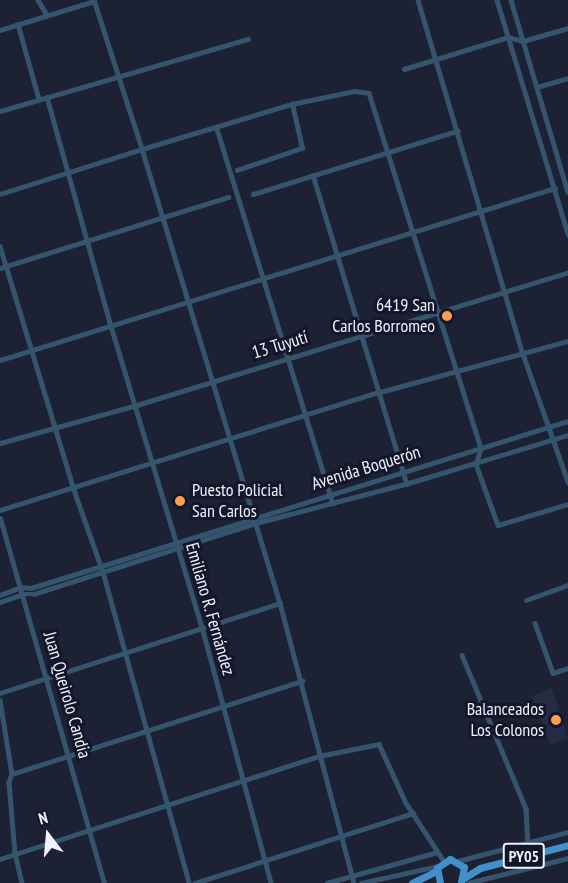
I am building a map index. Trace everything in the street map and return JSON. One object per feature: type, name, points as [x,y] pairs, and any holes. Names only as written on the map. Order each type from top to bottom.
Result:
[{"type":"highway","name":"PY05","points":[[464,881],[480,868],[568,845]]},
{"type":"highway","name":"PY05","points":[[440,866],[459,862],[480,868]]},
{"type":"highway","points":[[459,862],[464,881]]},
{"type":"highway","points":[[412,883],[422,880],[440,866]]},
{"type":"highway","points":[[440,866],[440,883]]},
{"type":"highway","points":[[422,880],[433,883]]},
{"type":"street","points":[[38,0],[47,15]]},
{"type":"street","points":[[0,30],[94,0],[142,149],[280,603],[354,883]]},
{"type":"street","points":[[418,0],[523,354],[568,482]]},
{"type":"street","points":[[497,0],[568,234]]},
{"type":"street","points":[[511,0],[568,192]]},
{"type":"street","points":[[18,24],[39,99]]},
{"type":"street","points":[[404,69],[508,37],[523,40],[568,28]]},
{"type":"street","points":[[0,111],[248,39]]},
{"type":"street","points":[[537,87],[568,78]]},
{"type":"street","points":[[0,194],[142,149],[217,129],[292,104],[355,91],[369,93],[390,152],[481,449],[476,464],[501,526],[568,504]]},
{"type":"street","name":"Emiliano R. Fernández","points":[[47,97],[111,326],[154,462],[202,627],[271,883]]},
{"type":"street","points":[[237,170],[302,148],[292,104]]},
{"type":"street","points":[[217,129],[333,503]]},
{"type":"street","points":[[253,194],[457,131]]},
{"type":"street","points":[[313,175],[407,484]]},
{"type":"street","points":[[0,360],[262,276],[555,188]]},
{"type":"street","points":[[0,268],[228,197]]},
{"type":"street","points":[[0,246],[73,488],[103,572],[189,883]]},
{"type":"street","name":"13 Tuyutí","points":[[0,443],[57,429],[568,272]]},
{"type":"street","points":[[0,510],[380,392],[457,373],[568,341]]},
{"type":"street","name":"Avenida Boquerón","points":[[0,602],[22,590],[34,594],[179,548],[330,494],[568,421]]},
{"type":"street","name":"Avenida Boquerón","points":[[0,595],[31,588],[255,520],[407,484],[568,435]]},
{"type":"street","name":"Juan Queirolo Candia","points":[[0,518],[104,883]]},
{"type":"street","points":[[526,600],[568,585]]},
{"type":"street","points":[[0,693],[280,603]]},
{"type":"street","points":[[535,623],[554,673],[568,668]]},
{"type":"street","points":[[462,655],[526,809],[528,843]]},
{"type":"street","points":[[12,774],[146,728],[302,681]]},
{"type":"street","points":[[0,700],[12,774],[9,782],[15,853],[22,883]]},
{"type":"street","points":[[0,859],[88,828],[243,779],[319,756],[379,744],[413,813],[437,852],[440,866],[361,883]]},
{"type":"street","points":[[0,784],[9,782]]},
{"type":"street","points":[[195,883],[413,813]]},
{"type":"street","points":[[459,862],[568,832]]},
{"type":"street","points":[[327,883],[437,852]]},
{"type":"street","points":[[464,881],[568,858]]},
{"type":"shaded area","points":[[552,688],[568,739],[550,745],[532,696]]},
{"type":"place","name":"6419 San Carlos Borromeo","points":[[447,316]]},
{"type":"place","name":"Puesto Policial San Carlos","points":[[180,501]]},
{"type":"place","name":"Balanceados Los Colonos","points":[[556,720]]}]
